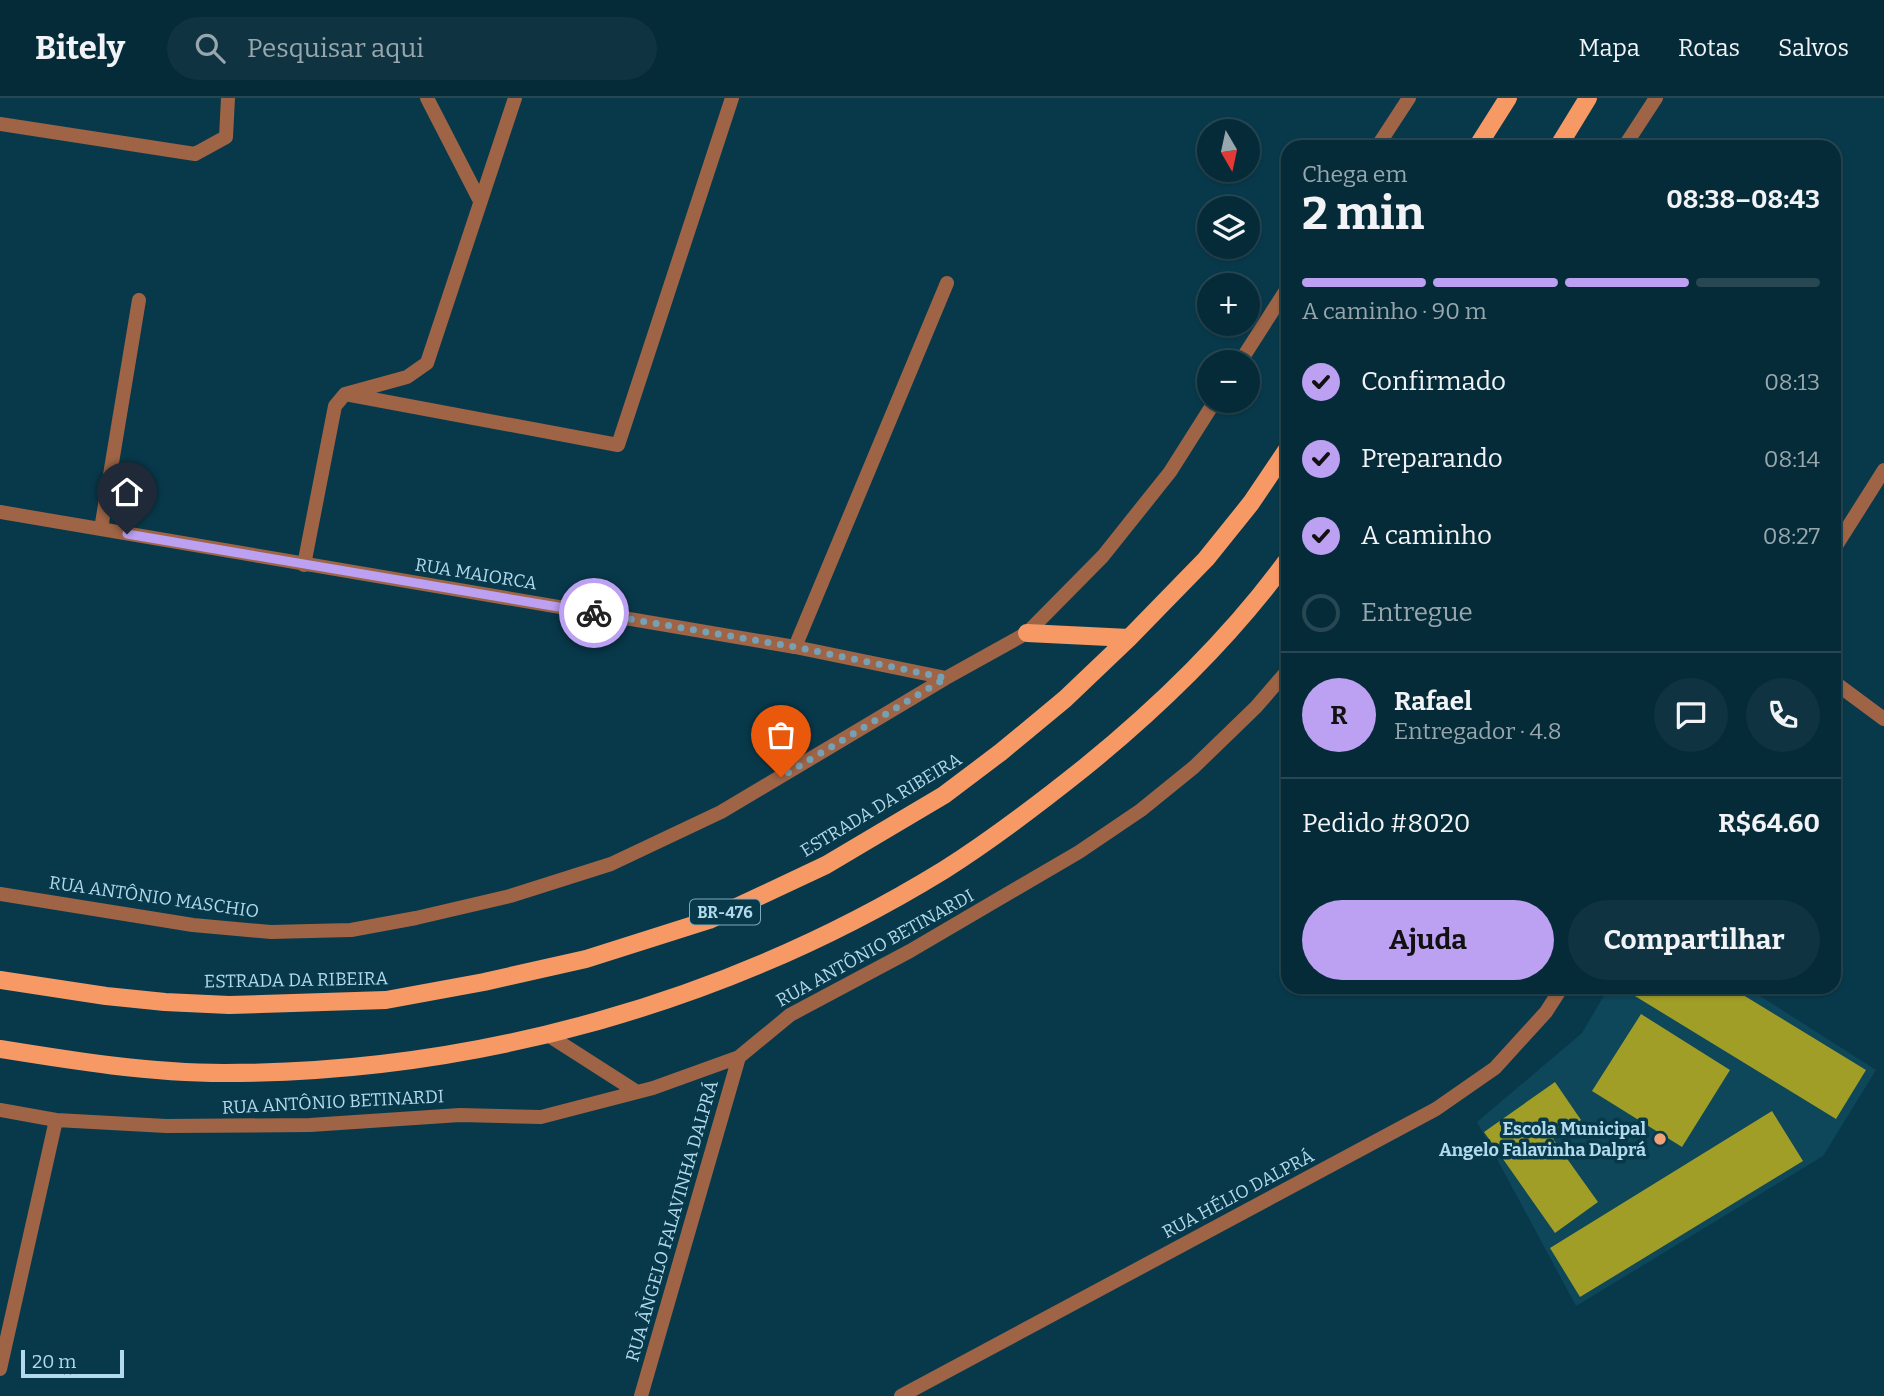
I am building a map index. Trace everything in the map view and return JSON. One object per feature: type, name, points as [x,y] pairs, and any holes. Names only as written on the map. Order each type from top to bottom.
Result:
[{"type":"main road","points":[[1481,140],[1508,98]]},
{"type":"main road","points":[[1562,140],[1588,98]]},
{"type":"main road","name":"ESTRADA DA RIBEIRA","points":[[0,980],[165,1002],[229,1005],[386,1000],[586,959],[709,920],[826,866],[944,795],[1001,752],[1065,699],[1206,559],[1251,503],[1281,459]]},
{"type":"main road","points":[[0,1049],[138,1068],[223,1073],[307,1070],[402,1062],[548,1035],[658,1004],[744,972],[852,921],[944,869],[1035,807],[1133,728],[1198,665],[1281,569]]},
{"type":"main road","points":[[1027,633],[1129,638]]},
{"type":"street","points":[[0,124],[195,154],[226,137],[228,98]]},
{"type":"street","points":[[427,98],[480,201]]},
{"type":"street","points":[[304,565],[335,406],[345,394],[407,377],[427,363],[515,98]]},
{"type":"street","points":[[345,394],[618,445],[732,98]]},
{"type":"street","points":[[1382,140],[1409,98]]},
{"type":"street","points":[[1629,140],[1656,98]]},
{"type":"street","points":[[795,647],[947,283]]},
{"type":"street","points":[[1248,350],[1281,298]]},
{"type":"street","points":[[101,529],[139,300]]},
{"type":"street","name":"RUA ANTÔNIO MASCHIO","points":[[0,894],[193,925],[271,932],[351,930],[510,896],[611,864],[665,841],[721,812],[1027,633],[1103,556],[1170,472],[1207,413]]},
{"type":"street","points":[[1841,539],[1884,470]]},
{"type":"street","name":"RUA MAIORCA","points":[[0,512],[795,647],[946,678]]},
{"type":"street","name":"RUA ANTÔNIO BETINARDI","points":[[0,1110],[56,1120],[166,1126],[310,1125],[460,1115],[541,1117],[637,1092],[739,1057],[790,1015],[998,901],[1079,852],[1141,810],[1194,767],[1256,707],[1281,678]]},
{"type":"street","points":[[1841,687],[1884,719]]},
{"type":"street","name":"RUA HÉLIO DALPRÁ","points":[[901,1396],[1436,1109],[1495,1068],[1546,1012],[1558,994]]},
{"type":"street","points":[[548,1035],[637,1092]]},
{"type":"street","name":"RUA ÂNGELO FALAVINHA DALPRÁ","points":[[641,1396],[739,1057]]},
{"type":"street","points":[[0,1368],[56,1120]]},
{"type":"shaded area","name":"Escola Municipal Angelo Falavinha Dalprá","points":[[1605,994],[1757,994],[1876,1070],[1823,1156],[1576,1306],[1477,1122],[1582,1033]]},
{"type":"building","points":[[1632,994],[1741,994],[1866,1070],[1836,1119]]},
{"type":"building","points":[[1641,1014],[1730,1070],[1682,1147],[1592,1091]]},
{"type":"building","points":[[1555,1082],[1581,1120],[1553,1139],[1598,1202],[1555,1233],[1484,1132]]},
{"type":"building","points":[[1772,1111],[1803,1161],[1580,1297],[1550,1248]]},
{"type":"way so far","points":[[594,613],[795,647],[946,678],[781,777]]},
{"type":"place","name":"Escola Municipal Angelo Falavinha Dalprá","points":[[1660,1139]]},
{"type":"route","points":[[127,534],[594,613]]}]
